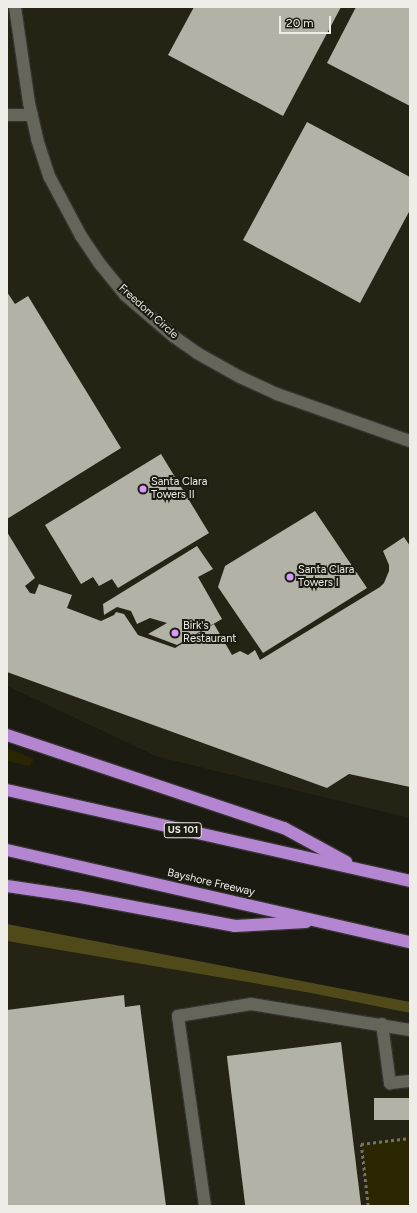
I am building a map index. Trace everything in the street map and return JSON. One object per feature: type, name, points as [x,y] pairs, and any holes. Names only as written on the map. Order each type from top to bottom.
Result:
[{"type":"highway","points":[[7,735],[284,828],[358,869]]},
{"type":"highway","name":"US 101","points":[[7,790],[410,881]]},
{"type":"highway","name":"Bayshore Freeway","points":[[7,850],[410,942]]},
{"type":"highway","points":[[7,886],[75,896],[235,926],[321,922]]},
{"type":"street","name":"Freedom Circle","points":[[15,7],[22,61],[32,115],[37,139],[49,176],[81,236],[100,264],[126,294],[143,310],[197,353],[240,377],[277,394],[410,441]]},
{"type":"street","points":[[7,114],[32,115]]},
{"type":"street","points":[[205,1206],[178,1016],[251,1004],[382,1024],[410,1030]]},
{"type":"street","points":[[382,1024],[390,1083],[410,1081]]},
{"type":"path","points":[[368,1206],[361,1144],[410,1138]]},
{"type":"shaded area","points":[[7,7],[410,7],[410,818],[158,757],[7,686]]},
{"type":"shaded area","points":[[7,748],[34,759],[30,766],[7,761]]},
{"type":"shaded area","points":[[7,924],[410,1002],[410,1013],[311,993],[7,941]]},
{"type":"shaded area","points":[[7,941],[311,993],[410,1013],[410,1206],[7,1206]]},
{"type":"shaded area","points":[[410,1138],[410,1206],[368,1206],[361,1144]]},
{"type":"building","points":[[194,7],[341,7],[283,116],[168,55]]},
{"type":"building","points":[[356,7],[410,7],[410,106],[327,63]]},
{"type":"building","points":[[307,122],[410,177],[410,210],[360,303],[243,240]]},
{"type":"building","points":[[7,292],[15,304],[28,296],[121,448],[7,519]]},
{"type":"building","name":"Santa Clara Towers II","points":[[161,454],[209,533],[118,588],[112,579],[99,586],[93,577],[81,584],[45,525]]},
{"type":"building","name":"Santa Clara Towers I","points":[[315,511],[367,588],[263,653],[218,587],[225,566]]},
{"type":"building","points":[[7,532],[35,578],[25,586],[30,593],[35,594],[39,584],[72,595],[67,608],[101,621],[114,615],[116,612],[124,614],[138,635],[175,648],[214,624],[232,655],[240,651],[248,655],[255,650],[260,660],[380,587],[384,583],[389,571],[389,565],[383,551],[404,537],[410,546],[410,787],[349,774],[327,788],[7,672]]},
{"type":"building","points":[[197,546],[213,569],[198,577],[222,619],[177,645],[148,634],[167,623],[150,618],[137,624],[131,611],[117,607],[104,615],[103,604]]},
{"type":"building","points":[[124,995],[125,1007],[140,1005],[166,1206],[7,1206],[7,1010]]},
{"type":"building","points":[[341,1042],[361,1206],[245,1206],[227,1056]]},
{"type":"building","points":[[374,1098],[410,1098],[410,1120],[374,1120]]},
{"type":"place","name":"Santa Clara Towers II","points":[[143,489]]},
{"type":"place","name":"Santa Clara Towers I","points":[[290,577]]},
{"type":"place","name":"Birk's Restaurant","points":[[175,633]]}]
